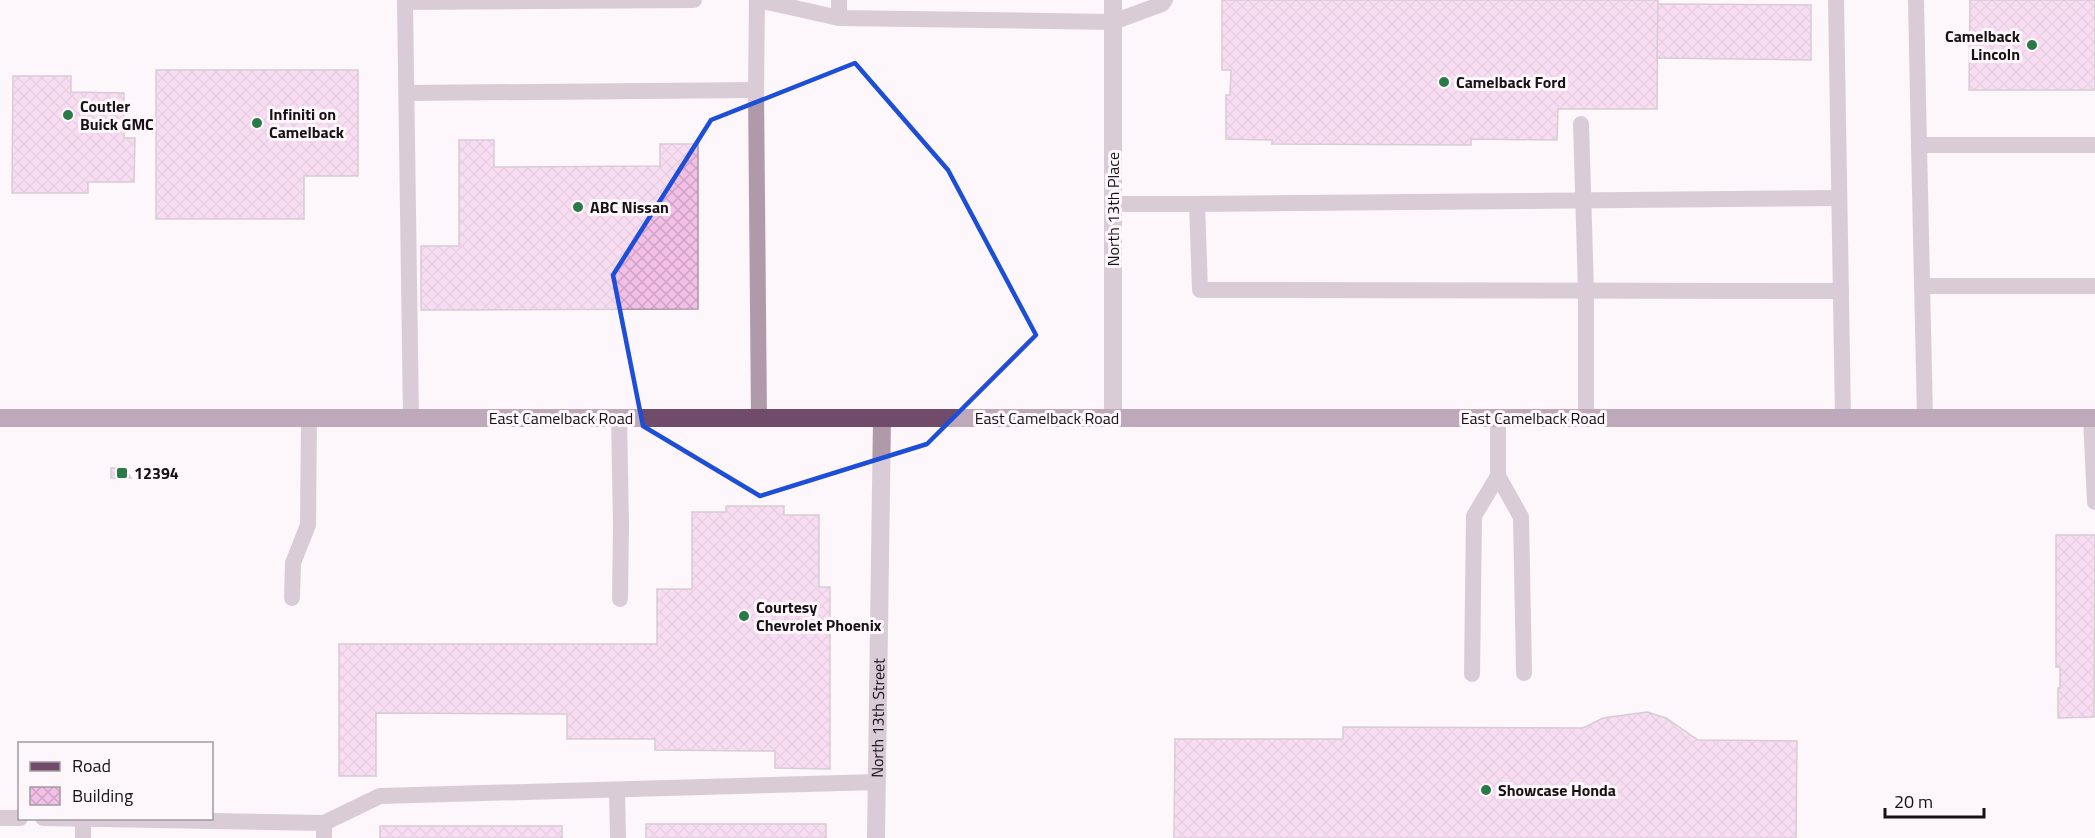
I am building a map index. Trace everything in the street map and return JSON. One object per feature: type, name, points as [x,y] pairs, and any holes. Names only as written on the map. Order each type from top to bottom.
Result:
[{"type":"main road","name":"East Camelback Road","points":[[0,417],[2093,418]]},
{"type":"street","name":"North 13th Place","points":[[1113,0],[1113,418]]},
{"type":"street","name":"North 13th Street","points":[[876,838],[882,418]]},
{"type":"lane","points":[[411,418],[405,2],[694,0]]},
{"type":"lane","points":[[759,418],[756,90],[758,0],[839,18],[1113,22],[1162,4],[1165,0]]},
{"type":"lane","points":[[839,0],[839,18]]},
{"type":"lane","points":[[1836,0],[1843,418]]},
{"type":"lane","points":[[1916,0],[1925,418]]},
{"type":"lane","points":[[407,93],[756,90]]},
{"type":"lane","points":[[1581,124],[1586,291],[1586,418]]},
{"type":"lane","points":[[1919,145],[2095,144]]},
{"type":"lane","points":[[1113,204],[1839,198]]},
{"type":"lane","points":[[1197,204],[1200,290],[1841,291]]},
{"type":"lane","points":[[1922,286],[2095,286]]},
{"type":"lane","points":[[1498,417],[1498,476],[1521,517],[1524,673]]},
{"type":"lane","points":[[292,598],[293,563],[308,525],[309,418]]},
{"type":"lane","points":[[619,418],[620,599]]},
{"type":"lane","points":[[2093,418],[2095,502]]},
{"type":"lane","points":[[1472,674],[1474,516],[1498,476]]},
{"type":"lane","points":[[95,820],[211,830],[324,830],[380,796],[877,782]]},
{"type":"lane","points":[[617,790],[618,838]]},
{"type":"lane","points":[[0,818],[18,818]]},
{"type":"lane","points":[[83,820],[83,838]]},
{"type":"highlighted area","points":[[855,63],[948,170],[1036,335],[927,444],[760,496],[643,426],[613,275],[711,120]]},
{"type":"building","name":"Camelback Ford","points":[[1222,0],[1658,0],[1657,109],[1558,109],[1557,140],[1471,139],[1471,145],[1272,144],[1272,140],[1226,139],[1226,95],[1230,95],[1231,70],[1222,70]]},
{"type":"building","name":"Camelback Lincoln","points":[[1970,0],[2095,0],[2095,90],[1969,90]]},
{"type":"building","points":[[1658,4],[1811,5],[1811,60],[1657,58]]},
{"type":"building","name":"Infiniti on Camelback","points":[[156,70],[358,70],[358,176],[304,176],[304,219],[156,219]]},
{"type":"building","name":"Coutler Buick GMC","points":[[13,76],[71,76],[71,92],[124,93],[124,138],[135,138],[134,182],[88,182],[88,193],[12,193]]},
{"type":"building","name":"ABC Nissan","points":[[459,140],[494,140],[494,167],[660,166],[660,144],[698,144],[698,309],[421,310],[421,246],[459,246]]},
{"type":"building","points":[[111,468],[124,468],[131,478],[111,478]]},
{"type":"building","name":"Courtesy Chevrolet Phoenix","points":[[726,506],[784,506],[784,515],[819,515],[819,587],[830,587],[830,769],[775,768],[775,751],[655,750],[655,739],[567,739],[567,714],[376,713],[376,776],[339,776],[339,644],[657,644],[657,589],[692,589],[692,512],[726,512]]},
{"type":"building","points":[[2056,535],[2095,535],[2094,717],[2058,718],[2060,667],[2056,667]]},
{"type":"building","name":"Showcase Honda","points":[[1647,712],[1666,718],[1698,740],[1797,741],[1796,838],[1174,838],[1175,739],[1343,739],[1343,727],[1583,728],[1603,718]]},
{"type":"building","points":[[646,824],[826,824],[826,838],[646,838]]},
{"type":"building","points":[[380,826],[562,826],[562,838],[380,838]]},
{"type":"place","name":"Camelback Lincoln","points":[[2032,45]]},
{"type":"place","name":"Camelback Ford","points":[[1444,82]]},
{"type":"place","name":"Coutler Buick GMC","points":[[68,115]]},
{"type":"place","name":"Infiniti on Camelback","points":[[257,123]]},
{"type":"place","name":"ABC Nissan","points":[[578,207]]},
{"type":"place","name":"12394","points":[[122,473]]},
{"type":"place","name":"Courtesy Chevrolet Phoenix","points":[[744,616]]},
{"type":"place","name":"Showcase Honda","points":[[1486,790]]}]
